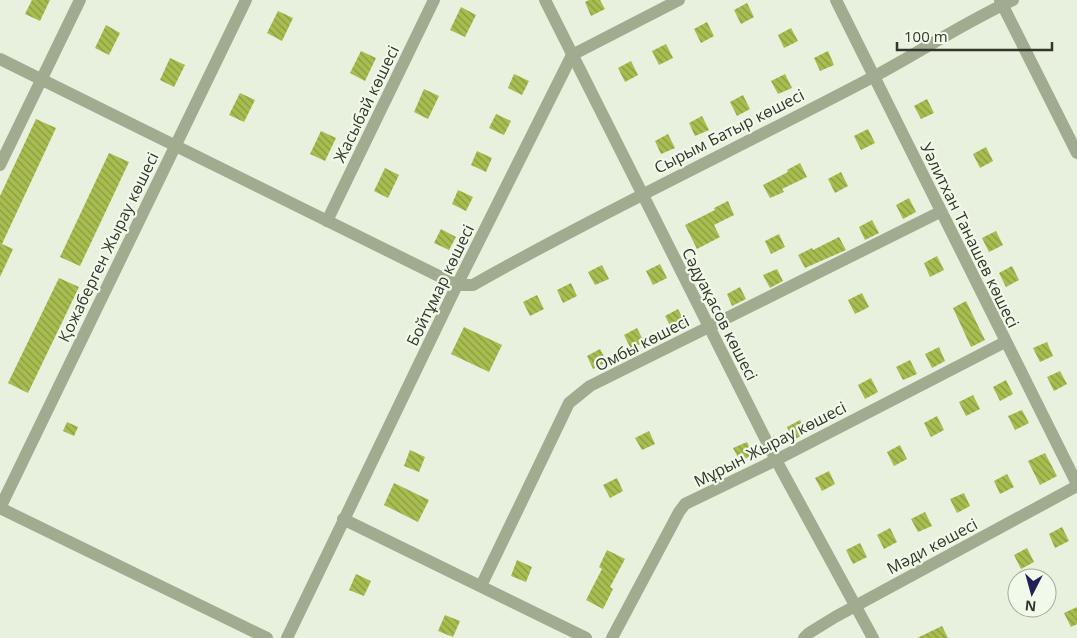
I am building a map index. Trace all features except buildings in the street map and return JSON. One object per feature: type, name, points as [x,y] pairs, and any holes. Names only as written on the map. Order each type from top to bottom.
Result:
[{"type":"street","points":[[0,165],[80,0]]},
{"type":"street","name":"Қожаберген Жырау көшесі","points":[[0,508],[246,0]]},
{"type":"street","name":"Жасыбай көшесі","points":[[327,221],[434,0]]},
{"type":"street","name":"Сәдуақасов көшесі","points":[[545,0],[776,460],[857,605],[873,638]]},
{"type":"street","points":[[572,54],[679,0]]},
{"type":"street","name":"Уәлитхан Танашев көшесі","points":[[836,0],[1077,485]]},
{"type":"street","points":[[1005,2],[1077,153]]},
{"type":"street","name":"Сырым Батыр көшесі","points":[[458,285],[473,285],[539,247],[874,76],[1005,2]]},
{"type":"street","name":"Бойтұмар көшесі","points":[[287,638],[572,54]]},
{"type":"street","points":[[0,59],[458,285]]},
{"type":"street","name":"Омбы көшесі","points":[[481,586],[569,403],[590,386],[940,212]]},
{"type":"street","name":"Мұрын Жырау көшесі","points":[[612,638],[685,504],[776,460],[1005,342]]},
{"type":"street","name":"Мәди көшесі","points":[[804,638],[809,633],[857,605],[1077,485]]},
{"type":"street","points":[[0,508],[267,638]]},
{"type":"street","points":[[343,520],[586,638]]}]
